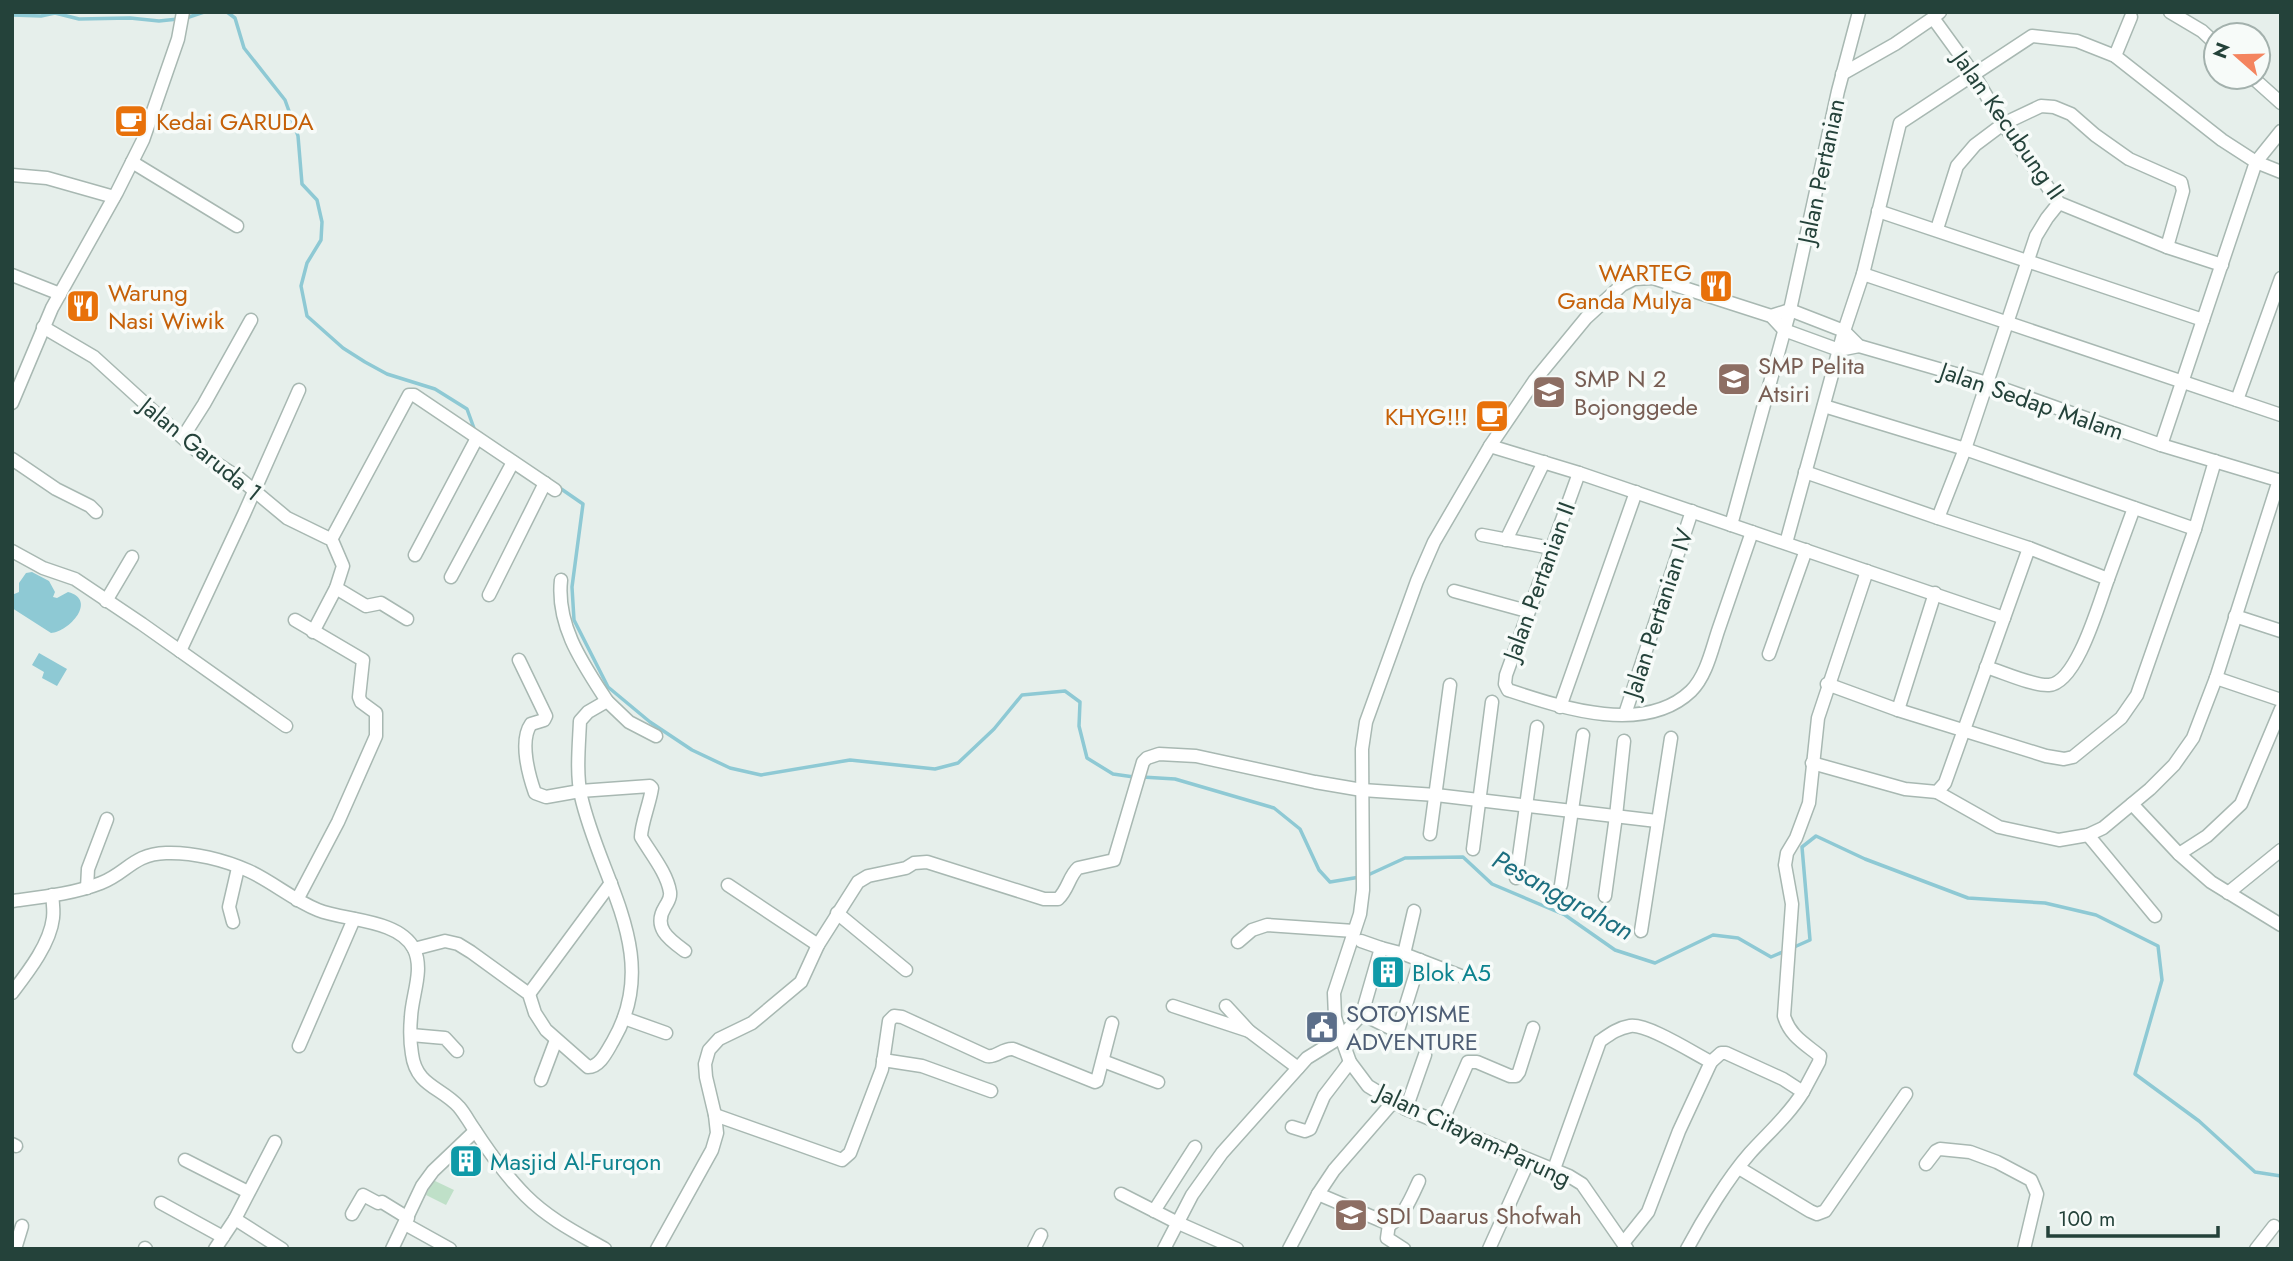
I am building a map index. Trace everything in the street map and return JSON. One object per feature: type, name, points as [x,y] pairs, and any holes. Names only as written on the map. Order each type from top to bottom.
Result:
[{"type":"street","name":"Jalan Pertanian","points":[[1731,525],[1790,310],[1842,74],[1859,12]]},
{"type":"street","points":[[2169,12],[2202,31]]},
{"type":"street","points":[[12,403],[16,384],[43,327],[114,197],[149,124],[178,39],[183,13]]},
{"type":"street","points":[[1842,74],[1895,44],[1937,15]]},
{"type":"street","name":"Jalan Kecubung II","points":[[1937,15],[2003,124],[2059,203],[2167,247],[2222,265]]},
{"type":"street","points":[[2115,56],[2131,17]]},
{"type":"street","points":[[1786,543],[1844,331],[1863,274],[1900,123],[2032,36],[2077,41],[2115,56],[2222,140],[2256,162],[2281,172]]},
{"type":"street","points":[[2268,91],[2281,103]]},
{"type":"street","points":[[1937,229],[1957,166],[1975,145],[2003,124],[2040,106],[2071,114],[2129,159],[2181,182],[2183,191],[2167,247]]},
{"type":"street","points":[[2161,445],[2256,162],[2281,131]]},
{"type":"street","points":[[132,162],[237,226]]},
{"type":"street","points":[[12,175],[47,178],[114,197]]},
{"type":"street","points":[[1938,518],[1965,449],[2026,261],[2036,236],[2059,203]]},
{"type":"street","points":[[1878,211],[2203,320]]},
{"type":"street","points":[[1863,274],[2281,415]]},
{"type":"street","points":[[12,275],[60,294]]},
{"type":"street","name":"Jalan Citayam-Parung","points":[[1626,1246],[1582,1184],[1554,1169],[1406,1109],[1368,1086],[1350,1062],[1335,1017],[1334,993],[1357,936],[1363,890],[1362,749],[1366,722],[1434,542],[1490,446],[1535,380],[1586,318],[1622,285],[1634,279],[1653,278],[1771,316],[1784,330]]},
{"type":"street","points":[[2237,400],[2281,278]]},
{"type":"street","points":[[1771,316],[1790,310]]},
{"type":"street","name":"Jalan Sedap Malam","points":[[1790,310],[1844,331],[1859,346],[1987,383],[2161,445],[2280,481]]},
{"type":"street","points":[[183,437],[251,320]]},
{"type":"street","name":"Jalan Garuda 1","points":[[43,327],[94,357],[196,450],[254,490],[287,518],[332,537]]},
{"type":"street","points":[[1784,330],[1839,350],[1859,346]]},
{"type":"street","points":[[180,651],[299,390]]},
{"type":"street","points":[[313,632],[336,588],[343,566],[332,537],[410,395],[414,395],[550,487],[489,595]]},
{"type":"street","points":[[1824,406],[1965,449],[2195,529]]},
{"type":"street","points":[[415,555],[477,438]]},
{"type":"street","points":[[1490,446],[1636,492],[2004,618]]},
{"type":"street","points":[[12,459],[96,512]]},
{"type":"street","points":[[1827,684],[1898,710],[2046,756],[2073,758],[2121,718],[2137,695],[2195,529],[2215,461]]},
{"type":"street","points":[[451,577],[513,462]]},
{"type":"street","points":[[1506,540],[1544,462]]},
{"type":"street","points":[[1805,472],[2029,548],[2108,579]]},
{"type":"street","name":"Jalan Pertanian II","points":[[1560,707],[1508,690],[1505,684],[1527,611],[1579,473]]},
{"type":"street","points":[[1812,763],[1905,789],[1937,792],[1998,827],[2059,840],[2088,835],[2104,828],[2174,765],[2193,738],[2216,678],[2280,481]]},
{"type":"street","points":[[1636,492],[1560,707],[1591,713],[1641,713],[1661,709],[1692,690],[1705,668],[1752,532]]},
{"type":"street","points":[[1986,667],[2047,685],[2063,680],[2077,659],[2134,508]]},
{"type":"street","name":"Jalan Pertanian IV","points":[[1625,714],[1692,511]]},
{"type":"street","points":[[1482,535],[1551,548]]},
{"type":"street","points":[[1937,792],[1945,783],[2029,548]]},
{"type":"street","points":[[1769,654],[1806,550]]},
{"type":"street","points":[[12,551],[43,568],[75,579],[286,726]]},
{"type":"street","points":[[106,601],[132,557]]},
{"type":"street","points":[[1687,1249],[1700,1224],[1747,1155],[1796,1104],[1819,1062],[1820,1056],[1796,1038],[1784,1016],[1792,904],[1786,865],[1787,853],[1796,838],[1809,803],[1818,718],[1827,684],[1867,571]]},
{"type":"street","points":[[561,580],[560,603],[566,627],[582,661],[607,701],[629,722],[656,736]]},
{"type":"street","points":[[336,588],[366,606],[381,603],[407,619]]},
{"type":"street","points":[[1454,590],[1527,611]]},
{"type":"street","points":[[1898,710],[1935,593]]},
{"type":"street","points":[[2235,616],[2281,631]]},
{"type":"street","points":[[295,620],[363,660],[359,697],[361,702],[376,713],[377,730],[338,822],[297,900]]},
{"type":"street","points":[[519,660],[546,716],[544,720],[531,724],[526,734],[527,772],[535,793],[546,797],[580,790],[652,788],[641,837],[668,882],[671,894],[662,912],[661,928],[666,937],[685,951]]},
{"type":"street","points":[[2216,678],[2281,700]]},
{"type":"street","points":[[1430,834],[1450,685]]},
{"type":"street","points":[[414,950],[450,941],[471,952],[529,994],[539,1021],[556,1040],[588,1067],[593,1067],[608,1049],[624,1018],[632,990],[633,963],[626,928],[602,863],[580,790],[580,721],[588,712],[607,701]]},
{"type":"street","points":[[1473,849],[1492,702]]},
{"type":"street","points":[[2179,854],[2207,835],[2241,804],[2281,709]]},
{"type":"street","points":[[1516,878],[1537,727]]},
{"type":"street","points":[[1561,885],[1583,735]]},
{"type":"street","points":[[1640,931],[1671,738]]},
{"type":"street","points":[[1605,896],[1624,741]]},
{"type":"street","points":[[657,1249],[712,1150],[717,1133],[706,1077],[705,1064],[709,1050],[719,1039],[752,1023],[801,982],[837,913],[863,878],[906,868],[914,863],[928,862],[1044,900],[1058,899],[1078,868],[1114,860],[1143,762],[1159,754],[1196,756],[1362,790],[1436,794],[1657,821]]},
{"type":"street","points":[[2132,804],[2179,854],[2211,882],[2281,925]]},
{"type":"street","points":[[87,888],[88,869],[107,819]]},
{"type":"street","points":[[2088,835],[2155,916]]},
{"type":"street","points":[[2228,893],[2281,850]]},
{"type":"street","points":[[12,901],[87,888],[104,882],[145,856],[188,854],[249,871],[297,900],[323,912],[389,929],[409,942],[414,950],[418,974],[410,1018],[411,1052],[420,1075],[427,1084],[452,1100],[461,1110],[525,1195],[548,1215],[605,1249]]},
{"type":"street","points":[[233,922],[229,908],[239,868]]},
{"type":"street","points":[[529,994],[611,883]]},
{"type":"street","points":[[728,885],[818,945]]},
{"type":"street","points":[[12,992],[36,959],[52,925],[52,895]]},
{"type":"street","points":[[1404,954],[1414,911]]},
{"type":"street","points":[[837,913],[906,970]]},
{"type":"street","points":[[299,1046],[355,919]]},
{"type":"street","points":[[1238,942],[1252,930],[1267,925],[1357,936],[1381,948],[1461,976]]},
{"type":"street","points":[[1164,1249],[1176,1222],[1211,1167],[1298,1068],[1318,1049],[1341,1037],[1362,1014],[1381,948]]},
{"type":"street","points":[[1362,1014],[1397,1036],[1420,960]]},
{"type":"street","points":[[1173,1006],[1249,1031]]},
{"type":"street","points":[[1226,1006],[1249,1031],[1298,1068]]},
{"type":"street","points":[[715,1115],[838,1160],[845,1159],[850,1153],[882,1069],[889,1021],[892,1017],[897,1016],[986,1056],[991,1057],[1013,1049],[1095,1082],[1112,1023]]},
{"type":"street","points":[[624,1018],[666,1033]]},
{"type":"street","points":[[1554,1169],[1600,1041],[1617,1029],[1634,1025],[1658,1034],[1711,1062]]},
{"type":"street","points":[[1441,1124],[1468,1062],[1477,1062],[1516,1076],[1533,1028]]},
{"type":"street","points":[[411,1035],[445,1038],[457,1051]]},
{"type":"street","points":[[541,1080],[556,1040]]},
{"type":"street","points":[[1626,1246],[1648,1212],[1679,1131],[1711,1062],[1721,1053],[1783,1079],[1803,1091]]},
{"type":"street","points":[[1406,1109],[1425,1055]]},
{"type":"street","points":[[883,1060],[922,1066],[991,1091]]},
{"type":"street","points":[[1103,1061],[1158,1082]]},
{"type":"street","points":[[1292,1127],[1306,1131],[1310,1129],[1324,1096],[1350,1062]]},
{"type":"street","points":[[1739,1168],[1810,1211],[1817,1214],[1825,1211],[1906,1094]]},
{"type":"street","points":[[1289,1249],[1334,1170],[1394,1102]]},
{"type":"street","points":[[392,1249],[422,1186],[433,1171],[475,1131]]},
{"type":"street","points":[[215,1249],[275,1142]]},
{"type":"street","points":[[1154,1211],[1195,1147]]},
{"type":"street","points":[[1926,1164],[1940,1149],[1970,1152],[1997,1162],[2031,1180],[2037,1194],[2024,1249]]},
{"type":"street","points":[[185,1160],[248,1192]]},
{"type":"street","points":[[1489,1249],[1529,1160]]},
{"type":"street","points":[[1404,1249],[1387,1238],[1390,1225],[1404,1211],[1419,1181]]},
{"type":"street","points":[[1121,1194],[1222,1246],[1237,1249]]},
{"type":"street","points":[[1318,1194],[1390,1225]]},
{"type":"street","points":[[352,1214],[363,1195],[378,1203],[382,1202],[450,1249]]},
{"type":"street","points":[[161,1203],[223,1237]]},
{"type":"street","points":[[234,1219],[282,1249]]},
{"type":"street","points":[[15,1249],[22,1226]]},
{"type":"street","points":[[2256,1249],[2274,1226]]},
{"type":"street","points":[[1034,1249],[1041,1235]]},
{"type":"green space","points":[[433,1180],[454,1190],[446,1205],[426,1195]]},
{"type":"water","points":[[32,572],[49,581],[55,592],[53,597],[57,598],[68,592],[77,596],[81,602],[78,615],[58,631],[51,633],[12,608],[12,595],[19,592],[19,583],[26,573]]},
{"type":"water","points":[[39,653],[67,669],[57,686],[42,678],[44,672],[32,665]]},
{"type":"waterway","name":"Pesanggrahan","points":[[186,18],[204,12]]},
{"type":"waterway","name":"Pesanggrahan","points":[[227,12],[235,18],[244,48],[285,100],[298,136],[302,184],[317,200],[322,222],[321,240],[307,263],[301,286],[307,316],[343,348],[365,362],[387,374],[435,389],[467,409],[475,431]]},
{"type":"waterway","name":"Pesanggrahan","points":[[12,15],[41,16],[55,13],[79,19],[178,19]]},
{"type":"waterway","name":"Pesanggrahan","points":[[557,486],[583,504],[572,587],[574,620],[608,687],[650,722],[692,750],[730,768],[761,775],[850,760],[935,769],[958,763],[994,729],[1022,695],[1065,691],[1080,702],[1079,726],[1087,758],[1113,774],[1134,777]]},
{"type":"waterway","name":"Pesanggrahan","points":[[1142,777],[1175,779],[1274,808],[1300,829],[1319,870],[1330,882],[1360,877]]},
{"type":"waterway","name":"Pesanggrahan","points":[[1792,948],[1810,940],[1802,847],[1816,836],[1865,859],[1968,898],[2045,903],[2096,915],[2158,946],[2162,980],[2135,1074],[2199,1121],[2255,1172],[2281,1176]]},
{"type":"waterway","name":"Pesanggrahan","points":[[1368,875],[1405,858],[1463,857],[1492,884],[1565,915],[1615,950],[1655,963],[1713,935],[1738,938],[1771,957],[1785,951]]},
{"type":"place","name":"Kedai GARUDA","points":[[131,121]]},
{"type":"place","name":"WARTEG Ganda Mulya","points":[[1716,286]]},
{"type":"place","name":"Warung Nasi Wiwik","points":[[83,306]]},
{"type":"place","name":"SMP Pelita Atsiri","points":[[1734,379]]},
{"type":"place","name":"SMP N 2 Bojonggede","points":[[1549,392]]},
{"type":"place","name":"KHYG!!!","points":[[1492,416]]},
{"type":"place","name":"Blok A5","points":[[1388,972]]},
{"type":"place","name":"SOTOYISME ADVENTURE","points":[[1322,1027]]},
{"type":"place","name":"Masjid Al-Furqon","points":[[466,1161]]},
{"type":"place","name":"SDI Daarus Shofwah","points":[[1351,1215]]}]
